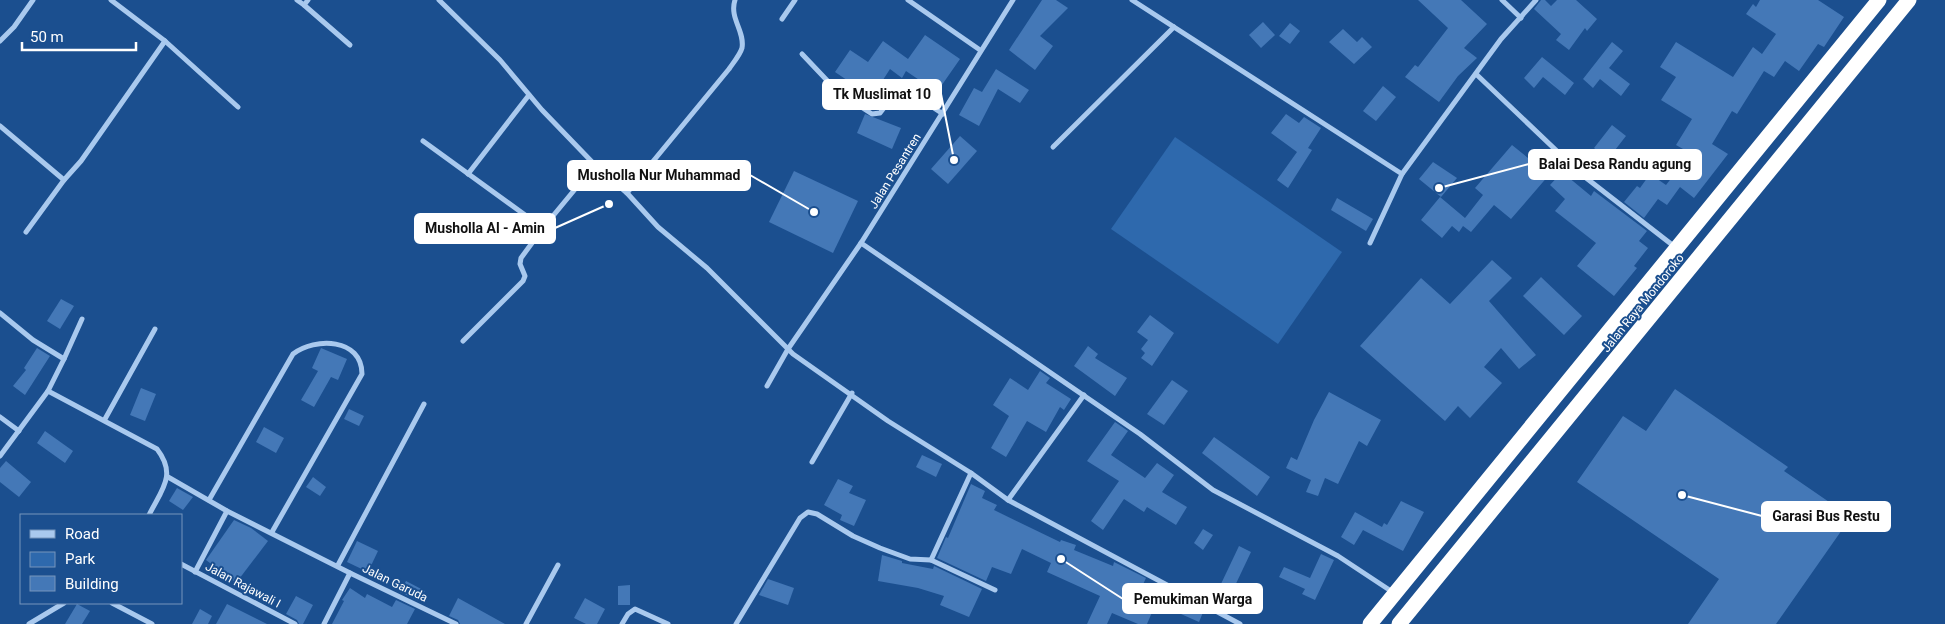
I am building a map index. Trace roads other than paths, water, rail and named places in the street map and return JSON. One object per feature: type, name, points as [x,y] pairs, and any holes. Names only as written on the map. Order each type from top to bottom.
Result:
[{"type":"highway","name":"Jalan Raya Mondoroko","points":[[1370,624],[1678,250],[1879,0]]},
{"type":"highway","name":"Jalan Raya Mondoroko","points":[[1399,624],[1909,0]]},
{"type":"street","points":[[0,41],[14,27],[33,0]]},
{"type":"street","points":[[111,0],[165,41],[238,107]]},
{"type":"street","points":[[297,0],[350,45]]},
{"type":"street","points":[[304,5],[308,0]]},
{"type":"street","points":[[439,0],[500,60],[595,165],[627,193],[658,228],[707,268],[791,352],[852,393],[888,421],[971,473],[1008,500],[1240,624]]},
{"type":"street","points":[[627,193],[729,69],[742,49],[740,34],[733,17],[734,0]]},
{"type":"street","points":[[782,20],[795,0]]},
{"type":"street","points":[[908,0],[980,50]]},
{"type":"street","name":"Jalan Pesantren","points":[[767,386],[861,243],[1013,0]]},
{"type":"street","points":[[1132,0],[1402,174]]},
{"type":"street","points":[[1502,0],[1520,18]]},
{"type":"street","points":[[1370,243],[1402,174],[1501,39],[1536,0]]},
{"type":"street","points":[[1053,147],[1174,27]]},
{"type":"street","points":[[26,232],[80,161],[165,41]]},
{"type":"street","points":[[802,54],[838,92],[872,114],[880,113],[899,88],[905,89],[943,114]]},
{"type":"street","points":[[1476,74],[1581,174],[1678,250]]},
{"type":"street","points":[[468,174],[529,94]]},
{"type":"street","points":[[0,126],[64,180]]},
{"type":"street","points":[[423,141],[542,228]]},
{"type":"street","points":[[463,341],[526,276],[520,264],[520,258],[542,228],[595,165]]},
{"type":"street","points":[[861,243],[1084,395],[1214,490],[1338,556],[1394,593]]},
{"type":"street","points":[[0,313],[33,340],[64,359]]},
{"type":"street","points":[[0,456],[48,391],[82,319]]},
{"type":"street","points":[[105,420],[155,328]]},
{"type":"street","points":[[209,500],[293,354],[303,347],[321,342],[336,344],[357,355],[362,364],[362,374],[272,532]]},
{"type":"street","points":[[48,391],[156,449],[166,461],[168,477],[150,514]]},
{"type":"street","points":[[812,462],[852,393]]},
{"type":"street","points":[[1008,500],[1084,395]]},
{"type":"street","points":[[338,566],[424,404]]},
{"type":"street","points":[[0,417],[19,431]]},
{"type":"street","points":[[931,560],[971,473]]},
{"type":"street","points":[[168,477],[228,511],[350,573]]},
{"type":"street","points":[[195,572],[228,511]]},
{"type":"street","points":[[736,624],[800,518],[808,512],[817,514],[852,536],[880,548],[910,559],[931,560],[995,590]]},
{"type":"street","name":"Jalan Rajawali I","points":[[182,565],[295,624]]},
{"type":"street","points":[[526,624],[558,565]]},
{"type":"street","name":"Jalan Garuda","points":[[324,624],[350,573],[456,624]]},
{"type":"street","points":[[29,624],[62,604]]},
{"type":"street","points":[[114,604],[152,624]]},
{"type":"street","points":[[622,624],[628,614],[635,609],[668,624]]},
{"type":"place","name":"Tk Muslimat 10","points":[[954,160]]},
{"type":"place","name":"Balai Desa Randu agung","points":[[1439,188]]},
{"type":"place","name":"Musholla Al - Amin","points":[[609,204]]},
{"type":"place","name":"Musholla Nur Muhammad","points":[[814,212]]},
{"type":"place","name":"Garasi Bus Restu","points":[[1682,495]]},
{"type":"place","name":"Pemukiman Warga","points":[[1061,559]]}]
